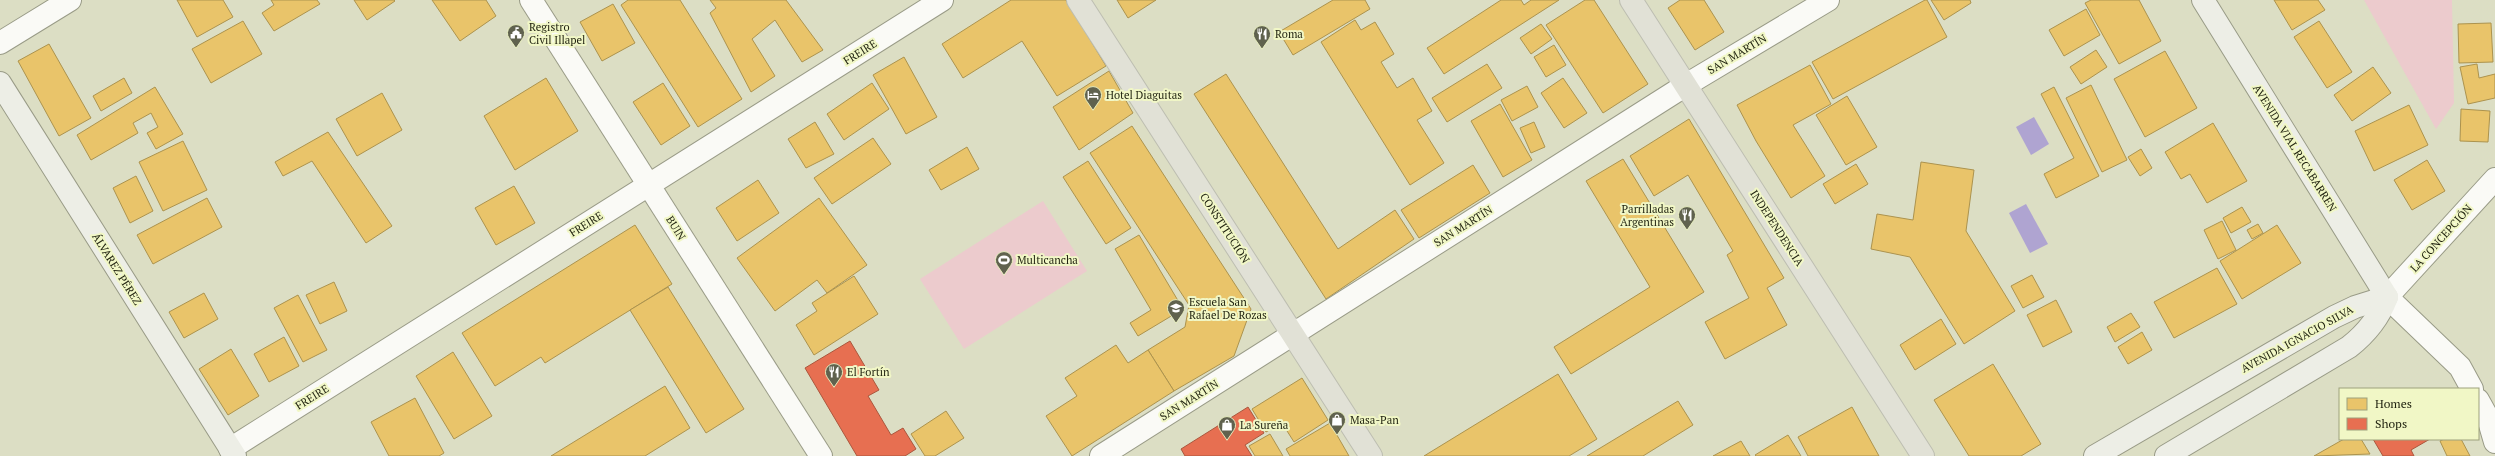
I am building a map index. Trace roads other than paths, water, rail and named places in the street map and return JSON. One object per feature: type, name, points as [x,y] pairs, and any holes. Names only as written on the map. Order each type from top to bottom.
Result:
[{"type":"main road","name":"CONSTITUCIÓN","points":[[1078,0],[1371,456]]},
{"type":"main road","name":"INDEPENDENCIA","points":[[1631,0],[1923,456]]},
{"type":"main road","name":"AVENIDA VIAL RECABARREN","points":[[2203,0],[2387,297]]},
{"type":"main road","name":"ÁLVAREZ PÉREZ","points":[[0,83],[232,452]]},
{"type":"main road","name":"AVENIDA IGNACIO SILVA","points":[[2095,456],[2334,317],[2355,307],[2387,297]]},
{"type":"main road","points":[[2166,456],[2349,346],[2370,328],[2381,312],[2387,297]]},
{"type":"street","points":[[0,43],[70,0]]},
{"type":"street","name":"BUIN","points":[[531,0],[821,456]]},
{"type":"street","name":"FREIRE","points":[[232,452],[649,185],[942,0]]},
{"type":"street","name":"SAN MARTÍN","points":[[1101,456],[1686,85],[1828,0]]},
{"type":"street","name":"LA CONCEPCIÓN","points":[[2387,297],[2495,179]]},
{"type":"street","points":[[2387,297],[2460,367],[2471,388]]},
{"type":"street","points":[[2479,402],[2488,418],[2495,442]]},
{"type":"place","name":"Registro Civil Illapel","points":[[516,48]]},
{"type":"place","name":"Roma","points":[[1262,49]]},
{"type":"place","name":"Hotel Diaguitas","points":[[1093,110]]},
{"type":"place","name":"Parrilladas Argentinas","points":[[1687,230]]},
{"type":"place","name":"Multicancha","points":[[1004,275]]},
{"type":"place","name":"Escuela San Rafael De Rozas","points":[[1176,323]]},
{"type":"place","name":"El Fortín","points":[[834,387]]},
{"type":"place","name":"Masa-Pan","points":[[1337,435]]},
{"type":"place","name":"La Sureña","points":[[1227,440]]}]
